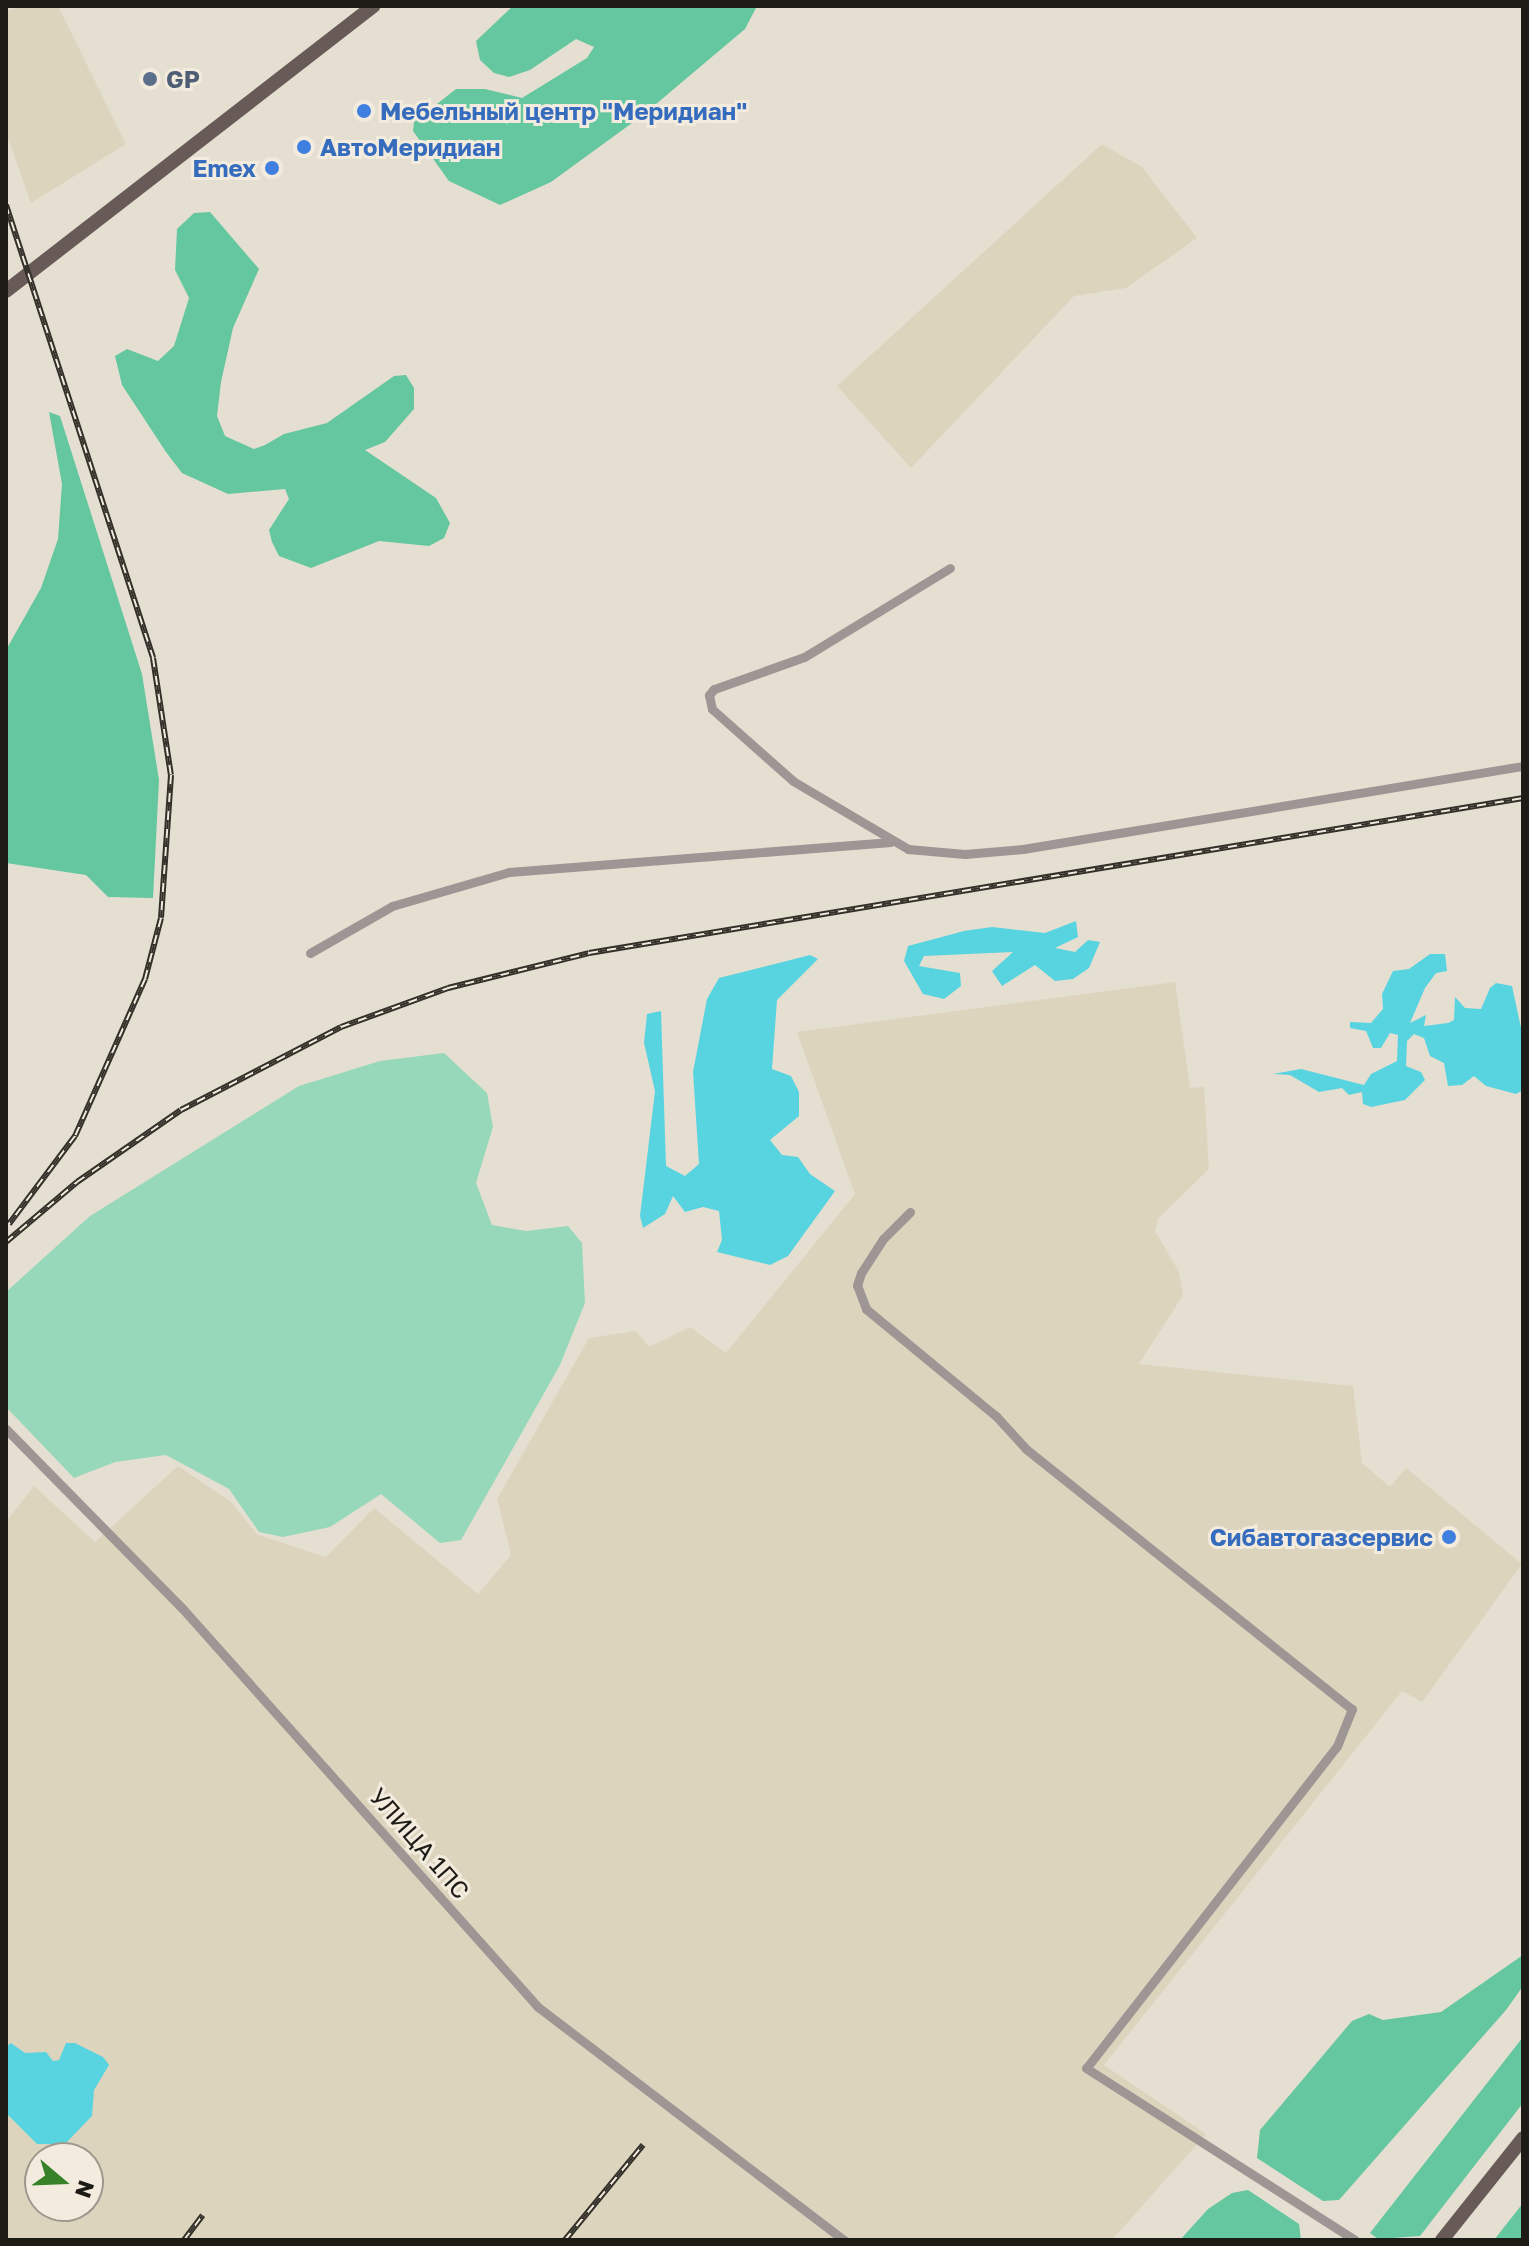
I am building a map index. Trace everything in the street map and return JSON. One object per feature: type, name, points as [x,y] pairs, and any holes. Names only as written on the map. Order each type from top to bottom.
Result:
[{"type":"main road","points":[[6,291],[373,6]]},
{"type":"main road","points":[[1442,2240],[1523,2138]]},
{"type":"street","points":[[950,568],[804,657],[714,689],[709,695],[712,709],[793,781],[891,842],[922,853],[991,854],[1523,766]]},
{"type":"street","points":[[310,953],[392,906],[509,872],[891,842]]},
{"type":"street","points":[[910,1212],[883,1239],[861,1273],[857,1285],[866,1309],[996,1416],[1026,1449],[1352,1709],[1337,1746],[1086,2068],[1355,2240]]},
{"type":"street","name":"УЛИЦА 1ПС","points":[[6,1429],[182,1608],[538,2007],[844,2240]]},
{"type":"shaded area","points":[[21,6],[58,6],[126,144],[31,203],[6,133],[6,12]]},
{"type":"shaded area","points":[[1102,144],[1142,167],[1197,238],[1126,288],[1074,296],[911,468],[837,386]]},
{"type":"shaded area","points":[[1175,982],[1190,1088],[1204,1087],[1209,1169],[1158,1219],[1155,1231],[1179,1272],[1183,1295],[1139,1364],[1353,1386],[1362,1463],[1390,1487],[1406,1468],[1522,1564],[1422,1702],[1402,1691],[1104,2065],[1206,2134],[1112,2240],[6,2240],[6,1522],[34,1486],[95,1542],[178,1466],[230,1501],[258,1535],[326,1557],[374,1508],[478,1594],[511,1555],[497,1499],[589,1338],[636,1331],[649,1347],[690,1327],[726,1353],[855,1194],[797,1032]]},
{"type":"green space","points":[[513,6],[757,6],[745,29],[643,115],[551,182],[500,205],[449,181],[413,131],[414,122],[456,89],[485,89],[522,98],[587,58],[594,47],[576,39],[530,70],[509,77],[494,73],[480,60],[476,41]]},
{"type":"green space","points":[[210,212],[259,269],[233,328],[221,382],[217,416],[225,436],[254,449],[284,434],[327,423],[394,376],[406,375],[414,388],[414,409],[385,442],[365,450],[436,498],[450,523],[444,538],[429,546],[379,541],[311,568],[279,556],[272,542],[269,530],[289,499],[285,489],[228,494],[182,473],[166,452],[122,385],[115,356],[127,349],[158,361],[174,346],[189,298],[175,270],[177,229],[194,213]]},
{"type":"green space","points":[[49,412],[60,416],[142,674],[159,780],[153,898],[108,897],[86,875],[6,863],[6,650],[41,588],[58,539],[62,484]]},
{"type":"green space","points":[[444,1053],[487,1093],[493,1127],[476,1183],[492,1225],[526,1231],[568,1226],[582,1243],[585,1303],[560,1365],[461,1540],[440,1543],[381,1494],[330,1527],[283,1537],[259,1532],[229,1489],[166,1455],[115,1462],[74,1478],[6,1407],[6,1292],[90,1216],[299,1086],[380,1061]]},
{"type":"green space","points":[[1523,1955],[1523,1986],[1506,2010],[1339,2200],[1323,2201],[1257,2158],[1260,2130],[1352,2021],[1369,2014],[1383,2020],[1441,2012]]},
{"type":"green space","points":[[1523,2037],[1523,2103],[1420,2236],[1378,2239],[1370,2233]]},
{"type":"green space","points":[[1248,2190],[1299,2224],[1301,2240],[1180,2240],[1208,2209],[1232,2193]]},
{"type":"green space","points":[[1523,2203],[1523,2240],[1494,2240]]},
{"type":"water","points":[[1076,921],[1078,937],[1055,948],[1075,952],[1088,940],[1100,942],[1089,968],[1073,979],[1055,981],[1035,965],[1002,986],[992,971],[1013,952],[924,956],[919,966],[960,973],[961,986],[944,999],[923,994],[904,961],[908,946],[964,931],[992,927],[1045,933]]},
{"type":"water","points":[[1430,954],[1445,954],[1447,971],[1436,973],[1425,988],[1410,1023],[1426,1015],[1424,1026],[1448,1023],[1454,1020],[1455,997],[1465,1008],[1481,1009],[1490,988],[1496,983],[1512,986],[1523,1037],[1523,1090],[1516,1094],[1486,1086],[1474,1076],[1462,1085],[1448,1086],[1444,1063],[1430,1056],[1424,1038],[1414,1034],[1407,1041],[1406,1066],[1421,1072],[1425,1080],[1405,1100],[1371,1107],[1363,1104],[1362,1092],[1349,1095],[1342,1088],[1319,1092],[1290,1075],[1273,1074],[1301,1069],[1364,1085],[1371,1074],[1397,1061],[1398,1035],[1390,1033],[1381,1048],[1373,1048],[1366,1031],[1350,1028],[1350,1022],[1371,1023],[1383,1009],[1382,994],[1393,971],[1409,969]]},
{"type":"water","points":[[810,955],[818,959],[777,1000],[772,1069],[791,1076],[799,1092],[799,1116],[770,1140],[782,1155],[798,1157],[810,1174],[835,1191],[788,1256],[770,1265],[717,1252],[722,1240],[719,1211],[703,1207],[685,1212],[673,1196],[665,1214],[643,1228],[640,1216],[655,1091],[644,1043],[647,1014],[661,1011],[666,1166],[685,1176],[699,1164],[693,1072],[707,999],[719,978]]},
{"type":"water","points":[[11,2043],[25,2053],[46,2052],[53,2061],[59,2060],[66,2043],[75,2043],[103,2057],[109,2065],[94,2090],[92,2116],[67,2142],[35,2142],[6,2113],[6,2047]]},
{"type":"railway","points":[[6,205],[153,658],[171,775],[161,918],[145,979],[75,1136],[9,1224]]},
{"type":"railway","points":[[6,1242],[77,1182],[181,1110],[341,1027],[448,988],[589,953],[1523,798]]},
{"type":"railway","points":[[565,2240],[643,2145]]},
{"type":"railway","points":[[184,2240],[203,2215]]},
{"type":"place","name":"GP","points":[[150,79]]},
{"type":"place","name":"Мебельный центр \"Меридиан\"","points":[[364,111]]},
{"type":"place","name":"АвтоМеридиан","points":[[304,147]]},
{"type":"place","name":"Emex","points":[[272,168]]},
{"type":"place","name":"Сибавтогазсервис","points":[[1449,1537]]}]
